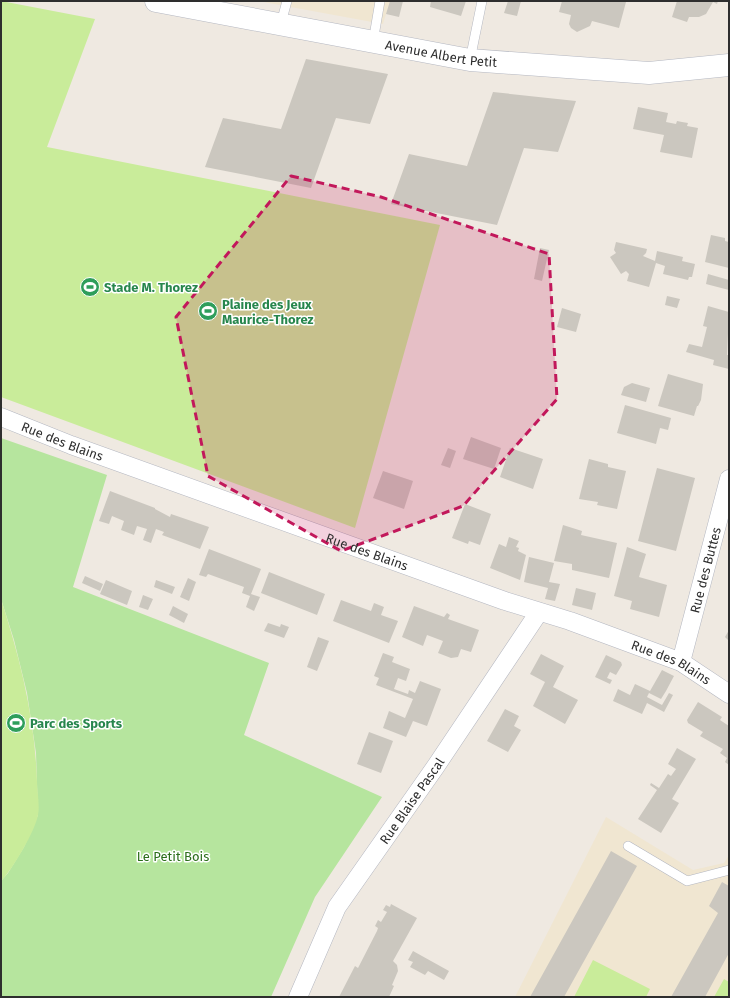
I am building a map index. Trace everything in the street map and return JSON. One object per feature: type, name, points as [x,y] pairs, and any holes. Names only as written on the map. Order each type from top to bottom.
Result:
[{"type":"main road","name":"Avenue Albert Petit","points":[[156,1],[281,23],[470,60],[649,73],[729,65]]},
{"type":"street","name":"Rue des Blains","points":[[1,417],[71,445],[505,601],[681,662],[729,694]]},
{"type":"street","name":"Rue des Buttes","points":[[681,662],[729,479]]},
{"type":"street","name":"Rue Blaise Pascal","points":[[298,997],[337,907],[436,766],[539,612]]},
{"type":"lane","points":[[281,23],[287,1]]},
{"type":"lane","points":[[373,42],[380,1]]},
{"type":"lane","points":[[470,60],[482,1]]},
{"type":"lane","points":[[628,846],[687,881],[729,870]]},
{"type":"highlighted area","points":[[291,176],[381,197],[549,254],[557,399],[463,506],[341,551],[208,476],[176,317]]},
{"type":"shaded area","points":[[258,1],[390,1],[383,24]]},
{"type":"shaded area","points":[[606,817],[693,870],[724,863],[729,855],[729,997],[515,997]]},
{"type":"green space","name":"Plaine des Jeux Maurice-Thorez","points":[[1,1],[95,19],[47,147],[440,225],[355,528],[1,397]]},
{"type":"green space","name":"Le Petit Bois","points":[[1,438],[107,475],[73,587],[269,663],[244,735],[382,797],[315,897],[271,997],[1,997],[1,881],[8,873],[24,847],[38,815],[36,753],[27,693],[14,640],[1,599]]},
{"type":"green space","name":"Parc des Sports","points":[[1,599],[20,666],[30,711],[36,758],[39,807],[36,822],[23,850],[1,881]]},
{"type":"green space","points":[[593,960],[650,989],[646,997],[574,997]]},
{"type":"green space","points":[[724,979],[729,982],[729,997],[714,997]]},
{"type":"building","points":[[390,1],[403,1],[399,17],[386,14]]},
{"type":"building","points":[[431,1],[466,1],[461,16],[430,7]]},
{"type":"building","points":[[508,1],[521,1],[517,16],[504,13]]},
{"type":"building","points":[[562,1],[626,2],[619,28],[592,21],[590,26],[577,32],[571,28],[569,24],[571,15],[559,12]]},
{"type":"building","points":[[677,1],[718,1],[717,4],[713,2],[706,14],[699,17],[689,17],[687,22],[672,17]]},
{"type":"building","points":[[306,59],[388,74],[370,124],[336,118],[311,188],[205,167],[223,118],[281,129]]},
{"type":"building","points":[[493,92],[576,101],[558,152],[524,148],[497,225],[391,204],[409,154],[467,166]]},
{"type":"building","points":[[638,107],[668,113],[666,122],[676,124],[677,121],[688,123],[687,126],[698,128],[692,158],[660,152],[664,135],[633,129]]},
{"type":"building","points":[[711,235],[725,238],[725,241],[729,242],[729,268],[705,262]]},
{"type":"building","points":[[616,242],[647,249],[643,256],[655,261],[657,251],[683,257],[682,261],[695,264],[692,277],[689,277],[688,280],[663,274],[665,266],[656,263],[649,287],[627,281],[629,274],[626,271],[621,274],[610,257],[616,253],[614,250]]},
{"type":"building","points":[[540,248],[549,250],[542,281],[534,279]]},
{"type":"building","points":[[708,274],[729,280],[729,290],[706,284]]},
{"type":"building","points":[[667,296],[680,299],[677,308],[665,305]]},
{"type":"building","points":[[708,306],[729,312],[727,355],[729,355],[729,369],[713,365],[714,360],[686,352],[689,344],[702,347],[707,327],[703,326]]},
{"type":"building","points":[[562,308],[581,314],[576,332],[557,327]]},
{"type":"building","points":[[668,374],[703,384],[701,400],[697,406],[694,416],[658,406]]},
{"type":"building","points":[[632,383],[650,388],[646,402],[621,395],[624,387]]},
{"type":"building","points":[[625,405],[671,418],[668,430],[660,428],[656,444],[617,433]]},
{"type":"building","points":[[471,437],[501,448],[494,469],[463,459]]},
{"type":"building","points":[[448,448],[456,451],[450,468],[441,465]]},
{"type":"building","points":[[510,448],[543,459],[533,489],[500,477]]},
{"type":"building","points":[[589,459],[608,464],[608,467],[626,471],[617,509],[597,505],[598,502],[579,499]]},
{"type":"building","points":[[657,468],[695,478],[676,551],[638,541]]},
{"type":"building","points":[[383,471],[413,481],[404,509],[373,498]]},
{"type":"building","points":[[110,491],[155,508],[170,517],[171,514],[209,527],[200,549],[162,535],[164,532],[156,529],[151,543],[143,540],[147,529],[137,526],[134,535],[121,530],[124,521],[112,516],[109,524],[99,521]]},
{"type":"building","points":[[465,504],[491,514],[480,545],[469,541],[468,544],[452,538]]},
{"type":"building","points":[[563,525],[582,531],[581,535],[617,543],[609,578],[572,570],[572,564],[554,561]]},
{"type":"building","points":[[509,537],[519,541],[516,547],[519,548],[518,551],[526,555],[520,580],[490,568],[499,544],[506,547]]},
{"type":"building","points":[[627,547],[646,554],[639,577],[667,585],[659,617],[630,609],[632,601],[614,596]]},
{"type":"building","points":[[209,549],[261,569],[251,594],[260,597],[254,611],[246,607],[250,596],[242,593],[244,587],[208,574],[206,577],[199,575]]},
{"type":"building","points":[[529,557],[554,563],[549,582],[560,584],[555,601],[545,599],[548,588],[524,582]]},
{"type":"building","points":[[269,572],[325,594],[317,615],[261,593]]},
{"type":"building","points":[[85,576],[103,584],[100,591],[82,583]]},
{"type":"building","points":[[188,578],[196,582],[189,601],[180,597]]},
{"type":"building","points":[[106,580],[132,591],[127,605],[100,594]]},
{"type":"building","points":[[156,580],[175,587],[172,594],[154,587]]},
{"type":"building","points":[[576,588],[596,593],[592,610],[572,605]]},
{"type":"building","points":[[143,595],[153,599],[148,610],[139,607]]},
{"type":"building","points":[[341,600],[371,611],[374,603],[384,607],[381,615],[398,621],[389,643],[333,621]]},
{"type":"building","points":[[173,606],[188,614],[184,623],[169,615]]},
{"type":"building","points":[[414,606],[444,617],[447,613],[450,615],[448,619],[479,630],[471,652],[461,649],[458,657],[451,658],[438,653],[443,641],[427,635],[423,646],[402,637]]},
{"type":"building","points":[[268,623],[280,627],[281,624],[289,627],[284,638],[264,631]]},
{"type":"building","points":[[729,630],[729,641],[725,637]]},
{"type":"building","points":[[318,637],[329,641],[317,671],[307,667]]},
{"type":"building","points":[[383,653],[394,657],[392,662],[410,669],[406,681],[398,678],[394,689],[408,694],[409,690],[415,693],[420,681],[441,689],[427,726],[413,721],[406,737],[383,728],[389,711],[405,718],[413,699],[376,685],[379,678],[374,676]]},
{"type":"building","points":[[541,654],[564,666],[553,687],[578,700],[565,724],[533,706],[545,682],[530,674]]},
{"type":"building","points":[[606,655],[621,662],[622,665],[616,675],[610,672],[607,678],[612,680],[610,684],[595,677]]},
{"type":"building","points":[[662,670],[674,676],[666,691],[661,699],[649,693],[647,697],[662,705],[669,693],[673,695],[664,712],[647,703],[642,714],[613,701],[618,689],[630,695],[635,684],[650,691]]},
{"type":"building","points":[[698,702],[722,717],[720,720],[729,726],[729,765],[725,762],[727,758],[720,753],[723,749],[700,736],[703,732],[688,723],[687,720]]},
{"type":"building","points":[[505,709],[519,716],[514,726],[521,730],[508,752],[487,741]]},
{"type":"building","points":[[369,732],[393,741],[381,773],[357,764]]},
{"type":"building","points":[[677,748],[696,759],[672,799],[679,803],[661,833],[638,819],[657,790],[650,785],[651,783],[659,788],[668,774],[671,776],[676,769],[668,764]]},
{"type":"building","points":[[611,851],[637,866],[564,997],[530,997]]},
{"type":"building","points":[[722,882],[729,886],[729,953],[705,997],[671,997],[718,913],[709,906]]},
{"type":"building","points":[[391,904],[417,918],[393,961],[397,965],[398,971],[389,997],[339,997],[355,966],[358,968],[377,931],[378,928],[375,926],[378,920],[381,922],[387,912],[383,910],[386,905],[390,907]]},
{"type":"building","points":[[413,951],[449,971],[444,980],[428,971],[425,975],[410,967],[413,962],[408,960]]},
{"type":"place","name":"Stade M. Thorez","points":[[90,287]]},
{"type":"place","name":"Plaine des Jeux Maurice-Thorez","points":[[208,311]]},
{"type":"place","name":"Parc des Sports","points":[[16,723]]}]
